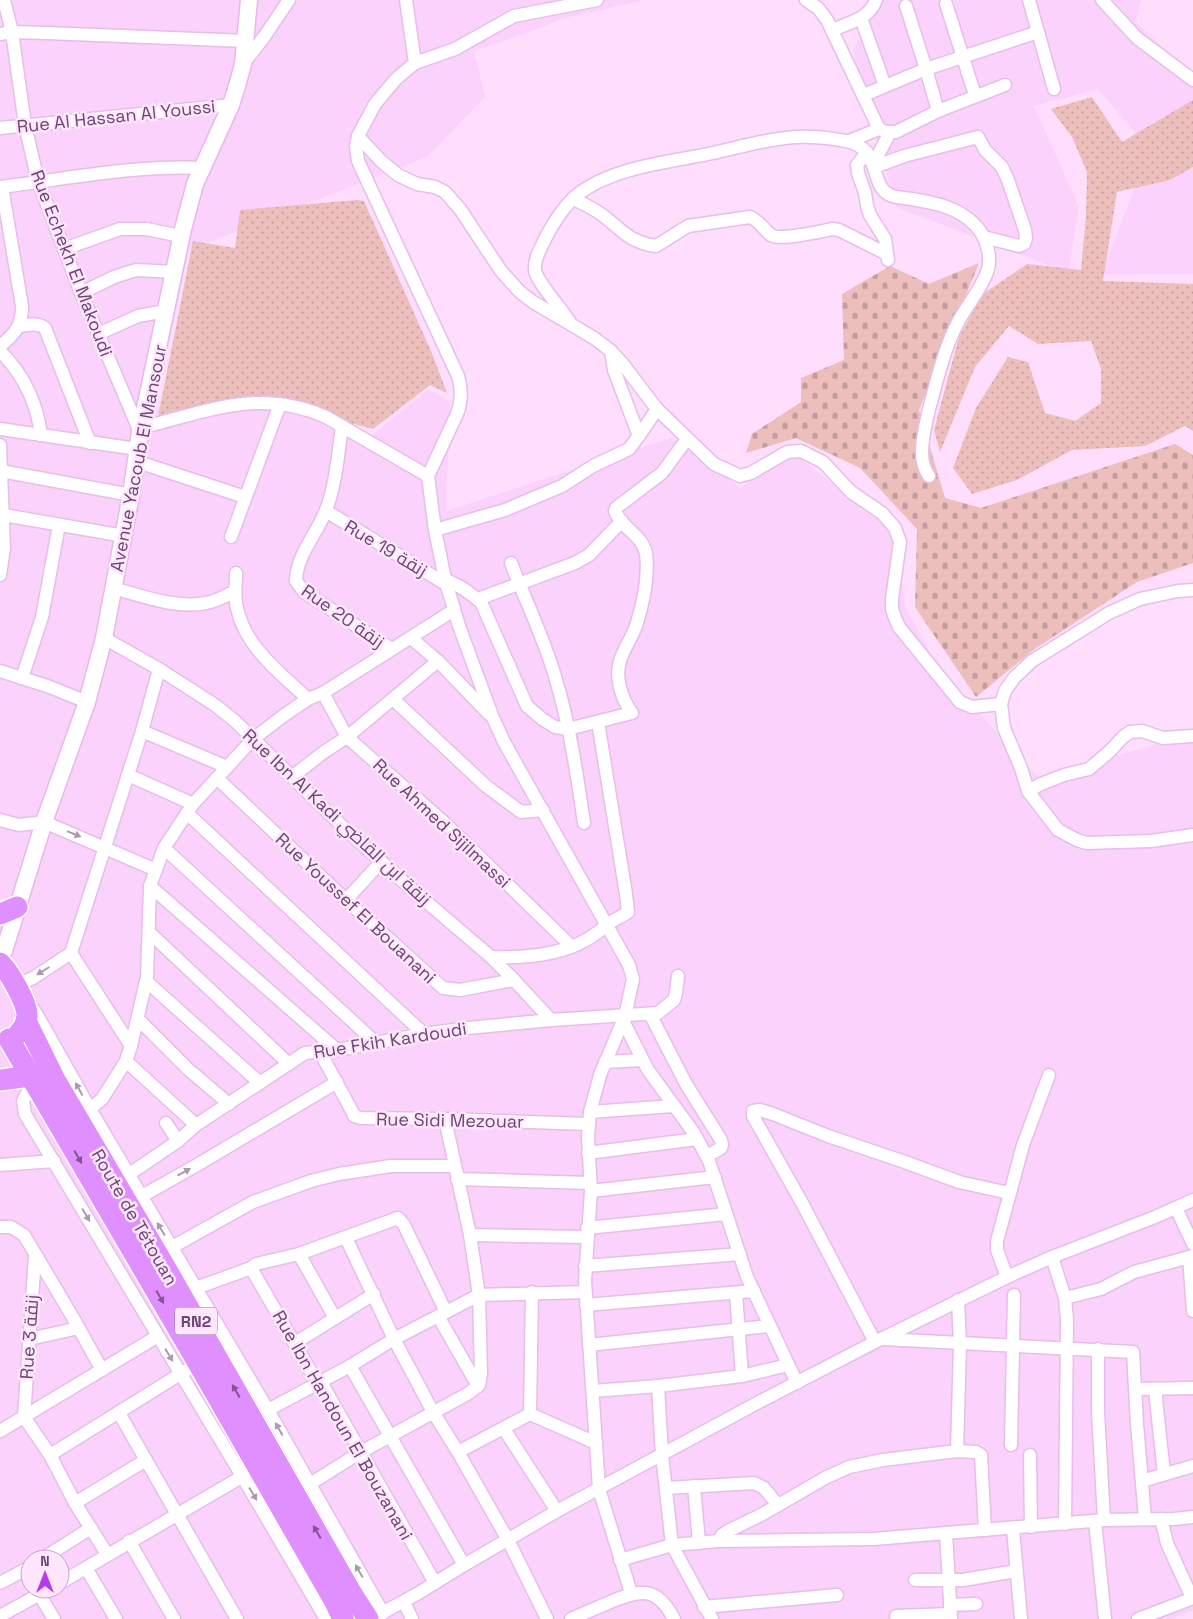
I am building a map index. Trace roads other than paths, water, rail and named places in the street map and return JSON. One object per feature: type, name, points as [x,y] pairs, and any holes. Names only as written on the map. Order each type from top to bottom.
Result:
[{"type":"highway","name":"Route de Tétouan","points":[[0,963],[6,969],[22,1003],[54,1078],[84,1114],[165,1251],[352,1594],[374,1617]]},
{"type":"highway","name":"Route de Tétouan","points":[[22,1003],[20,1032],[3,1042],[31,1078],[198,1362],[250,1472],[336,1602],[344,1619]]},
{"type":"highway","points":[[0,1080],[31,1078]]},
{"type":"street","name":"Rue Echekh El Makoudi","points":[[4,0],[6,33],[38,181],[80,293],[140,430]]},
{"type":"street","name":"Avenue Yacoub El Mansour","points":[[0,929],[10,912],[87,702],[104,638],[124,536],[140,430],[188,204],[202,168],[231,105],[243,64],[249,0]]},
{"type":"street","points":[[243,64],[289,0]]},
{"type":"street","points":[[406,0],[415,63]]},
{"type":"street","points":[[597,0],[514,16],[455,48],[415,63],[380,96],[358,136],[356,146],[358,161],[461,385],[461,403],[428,476],[435,530],[454,610],[493,718],[504,742],[544,810],[632,974],[633,982],[624,1018],[605,1062],[589,1118],[588,1153],[590,1187],[585,1292],[599,1490],[631,1593]]},
{"type":"street","points":[[806,0],[818,8],[832,30],[864,95],[884,130],[874,166]]},
{"type":"street","points":[[832,30],[861,18],[870,12],[876,0]]},
{"type":"street","points":[[1029,0],[1054,89]]},
{"type":"street","points":[[1102,0],[1137,38],[1193,80]]},
{"type":"street","points":[[946,4],[975,95]]},
{"type":"street","points":[[906,6],[938,111]]},
{"type":"street","points":[[861,18],[884,86]]},
{"type":"street","points":[[864,95],[926,69],[1038,32]]},
{"type":"street","points":[[6,33],[246,41]]},
{"type":"street","points":[[571,324],[563,310],[539,281],[535,266],[548,234],[574,199],[603,180],[625,171],[751,144],[795,137],[849,141],[884,130],[896,132],[938,111],[1004,85]]},
{"type":"street","name":"Rue Al Hassan Al Youssi","points":[[0,128],[231,105]]},
{"type":"street","points":[[358,136],[381,161],[398,175],[417,184],[435,187],[445,192],[460,209],[501,271],[520,292],[611,351],[622,362],[657,409],[714,464],[740,476],[751,473],[777,456],[790,451],[805,452],[823,462],[851,492],[882,513],[897,532],[901,548],[892,609],[899,627],[960,702],[972,707],[1002,704]]},
{"type":"street","points":[[874,166],[904,156],[978,137],[988,154],[1004,169],[1019,207],[1026,234],[1025,241],[1019,246],[984,237]]},
{"type":"street","points":[[849,141],[867,152],[884,190],[889,194],[951,208],[973,222],[984,237],[988,251],[988,268],[952,335],[924,433],[922,460],[929,476]]},
{"type":"street","points":[[574,199],[598,213],[633,240],[646,245],[656,246],[688,226],[750,217],[758,220],[772,236],[781,237],[833,229],[839,230],[887,258],[885,239],[870,215],[858,173],[857,164],[867,152]]},
{"type":"street","points":[[0,346],[20,326],[22,318],[22,306],[1,187],[141,170],[202,168]]},
{"type":"street","points":[[64,249],[120,229],[146,229],[181,236]]},
{"type":"street","points":[[80,293],[114,277],[136,270],[174,272]]},
{"type":"street","points":[[98,334],[138,316],[166,311]]},
{"type":"street","points":[[20,326],[41,324],[45,328],[90,443]]},
{"type":"street","points":[[611,351],[614,370],[639,436]]},
{"type":"street","points":[[0,352],[16,368],[24,382],[35,406],[41,435]]},
{"type":"street","points":[[140,430],[220,406],[241,403],[280,404],[308,409],[342,426],[428,476]]},
{"type":"street","points":[[231,537],[280,404]]},
{"type":"street","points":[[435,530],[505,510],[547,494],[562,486],[593,466],[632,446],[657,409]]},
{"type":"street","name":"Rue 19 زنقة","points":[[296,582],[302,557],[326,511],[331,493],[342,426]]},
{"type":"street","points":[[0,429],[90,443],[136,455],[246,497]]},
{"type":"street","points":[[622,522],[583,559],[570,566],[478,599],[527,706],[551,725],[568,729],[632,712],[621,692],[619,668],[620,660],[634,633],[638,617],[645,581],[646,556],[643,544],[615,512],[616,508],[662,473],[687,439]]},
{"type":"street","points":[[0,445],[4,548],[0,575]]},
{"type":"street","points":[[1,471],[131,495]]},
{"type":"street","name":"Rue 19 زنقة","points":[[326,511],[478,599]]},
{"type":"street","points":[[2,514],[124,536]]},
{"type":"street","points":[[22,678],[42,617],[58,525]]},
{"type":"street","points":[[511,562],[548,656],[563,703],[584,823]]},
{"type":"street","points":[[236,573],[236,606],[241,623],[249,638],[259,652],[308,700]]},
{"type":"street","name":"Rue 20 زنقة","points":[[296,582],[304,592],[392,649]]},
{"type":"street","points":[[114,588],[169,602],[188,604],[205,604],[235,591]]},
{"type":"street","points":[[1193,590],[1178,591],[1140,599],[1109,613],[1032,661],[1014,678],[1005,691],[1002,704],[1004,728],[1021,768],[1028,791],[1058,830],[1086,843],[1151,841],[1193,835]]},
{"type":"street","points":[[454,610],[323,693],[283,716],[253,739],[190,809],[164,848],[150,886],[146,981],[126,1061],[102,1098],[84,1114],[142,1196],[165,1251],[196,1288],[268,1410],[310,1484],[374,1617],[404,1602],[464,1564],[557,1511],[879,1340],[1007,1277],[1193,1200]]},
{"type":"street","name":"Rue Ibn Al Kadi زنقة ابن القاضي","points":[[104,638],[159,669],[215,705],[293,776],[342,826],[381,862],[491,957],[551,1020]]},
{"type":"street","points":[[411,638],[438,661],[493,718]]},
{"type":"street","points":[[293,776],[347,737],[438,661]]},
{"type":"street","points":[[22,1003],[33,978],[71,953],[142,731],[159,669]]},
{"type":"street","points":[[0,672],[87,702]]},
{"type":"street","name":"Rue Ahmed Sijilmassi","points":[[323,693],[347,737],[448,826],[571,946]]},
{"type":"street","points":[[393,699],[486,786],[521,812],[544,810]]},
{"type":"street","points":[[491,957],[513,958],[532,956],[571,946],[584,941],[627,912],[598,722]]},
{"type":"street","points":[[142,731],[226,767]]},
{"type":"street","points":[[1028,791],[1064,774],[1089,769],[1130,732],[1142,731],[1163,738],[1193,736]]},
{"type":"street","points":[[128,774],[190,809],[424,1034]]},
{"type":"street","name":"Rue Youssef El Bouanani","points":[[217,778],[346,900],[444,989],[454,991],[471,989],[514,980]]},
{"type":"street","points":[[0,820],[19,825],[44,822],[156,870]]},
{"type":"street","points":[[164,848],[375,1042]]},
{"type":"street","points":[[346,900],[381,862]]},
{"type":"street","points":[[150,886],[337,1050]]},
{"type":"street","name":"Avenue Yacoub El Mansour","points":[[0,956],[4,951],[10,912]]},
{"type":"street","points":[[149,932],[289,1064]]},
{"type":"street","points":[[71,953],[131,1046]]},
{"type":"street","points":[[678,976],[674,1000],[654,1014],[686,1084],[721,1140],[721,1147],[707,1156]]},
{"type":"street","points":[[146,981],[260,1083]]},
{"type":"street","name":"Rue Fkih Kardoudi","points":[[128,1174],[178,1141],[196,1125],[305,1053],[337,1050],[424,1034],[551,1020],[624,1018],[654,1014]]},
{"type":"street","points":[[624,1018],[642,1060],[655,1082],[697,1139],[707,1156],[754,1291],[797,1384]]},
{"type":"street","points":[[138,1019],[188,1069],[228,1104]]},
{"type":"street","name":"Rue Sidi Mezouar","points":[[320,1052],[353,1113],[357,1117],[364,1119],[589,1118],[673,1106]]},
{"type":"street","points":[[605,1062],[642,1060]]},
{"type":"street","points":[[126,1061],[196,1125]]},
{"type":"street","points":[[1007,1277],[997,1250],[997,1241],[1024,1145],[1049,1075]]},
{"type":"street","points":[[31,1078],[23,1100],[25,1114],[181,1374],[250,1472],[325,1619]]},
{"type":"street","points":[[142,1196],[205,1161],[337,1082]]},
{"type":"street","points":[[879,1340],[752,1116],[753,1111],[760,1110],[773,1114],[828,1136],[959,1182],[1009,1193]]},
{"type":"street","points":[[310,1484],[361,1452],[478,1386],[481,1373],[479,1295],[470,1235],[445,1119]]},
{"type":"street","points":[[166,1123],[178,1141]]},
{"type":"street","points":[[588,1153],[697,1139]]},
{"type":"street","points":[[0,1165],[54,1161]]},
{"type":"street","points":[[165,1251],[254,1202],[311,1182],[339,1174],[391,1166],[455,1166]]},
{"type":"street","points":[[457,1179],[590,1187],[715,1177]]},
{"type":"street","points":[[1176,1208],[1193,1244]]},
{"type":"street","points":[[470,1235],[587,1233],[726,1214]]},
{"type":"street","points":[[196,1288],[251,1268],[256,1264],[299,1254],[395,1219],[401,1220],[442,1314],[478,1386]]},
{"type":"street","points":[[1,1229],[11,1227],[24,1235],[102,1370]]},
{"type":"street","points":[[346,1238],[394,1339],[433,1412],[508,1540],[547,1619]]},
{"type":"street","points":[[299,1254],[335,1318]]},
{"type":"street","points":[[586,1266],[740,1254]]},
{"type":"street","name":"Rue 3 زنقة","points":[[24,1417],[35,1256]]},
{"type":"street","points":[[1065,1298],[1101,1289],[1134,1272],[1191,1257],[1193,1311]]},
{"type":"street","points":[[1052,1258],[1065,1298],[1067,1349],[1065,1524]]},
{"type":"street","name":"Rue Ibn Handoun El Bouzanani","points":[[251,1268],[311,1372],[321,1382],[435,1583]]},
{"type":"street","points":[[586,1305],[754,1291]]},
{"type":"street","points":[[530,1414],[532,1292]]},
{"type":"street","points":[[268,1410],[350,1366],[394,1339],[479,1295],[585,1292]]},
{"type":"street","points":[[736,1293],[742,1376]]},
{"type":"street","points":[[295,1342],[374,1294]]},
{"type":"street","points":[[1011,1445],[1014,1295]]},
{"type":"street","points":[[957,1451],[960,1344],[958,1300]]},
{"type":"street","points":[[589,1345],[769,1326]]},
{"type":"street","points":[[29,1339],[79,1328]]},
{"type":"street","points":[[0,1431],[158,1336]]},
{"type":"street","points":[[879,1340],[1133,1352],[1136,1424],[1145,1519]]},
{"type":"street","points":[[1098,1349],[1099,1521],[1105,1619]]},
{"type":"street","points":[[50,1455],[198,1362]]},
{"type":"street","points":[[593,1391],[658,1386],[742,1376],[788,1365]]},
{"type":"street","points":[[350,1366],[464,1564]]},
{"type":"street","points":[[658,1386],[662,1455],[672,1545],[708,1616],[837,1595]]},
{"type":"street","points":[[1135,1389],[1193,1392]]},
{"type":"street","points":[[1156,1389],[1164,1474]]},
{"type":"street","points":[[119,1413],[237,1619]]},
{"type":"street","points":[[458,1452],[530,1414]]},
{"type":"street","points":[[530,1414],[596,1443]]},
{"type":"street","points":[[24,1417],[50,1455],[107,1554]]},
{"type":"street","points":[[504,1429],[557,1511]]},
{"type":"street","points":[[720,1542],[722,1535],[728,1530],[849,1466],[957,1451],[976,1452],[981,1455],[985,1530]]},
{"type":"street","points":[[1030,1455],[1031,1527]]},
{"type":"street","points":[[76,1503],[146,1460]]},
{"type":"street","points":[[1142,1480],[1193,1466]]},
{"type":"street","points":[[70,1577],[250,1472]]},
{"type":"street","points":[[666,1488],[754,1483],[764,1488],[778,1505]]},
{"type":"street","points":[[694,1486],[699,1543]]},
{"type":"street","points":[[620,1560],[672,1545],[720,1542],[874,1539],[1099,1521],[1161,1520],[1193,1517]]},
{"type":"street","points":[[1138,1619],[1193,1598],[1167,1543],[1161,1520]]},
{"type":"street","points":[[58,1549],[92,1528]]},
{"type":"street","points":[[1013,1529],[1021,1619]]},
{"type":"street","points":[[946,1532],[951,1613]]},
{"type":"street","points":[[130,1542],[174,1619]]},
{"type":"street","points":[[86,1568],[116,1619]]},
{"type":"street","points":[[915,1580],[978,1578],[1016,1571]]},
{"type":"street","points":[[0,1583],[20,1572]]},
{"type":"street","points":[[571,1619],[631,1593],[642,1592],[658,1597],[663,1601],[674,1619]]},
{"type":"street","points":[[0,1616],[31,1599]]},
{"type":"street","points":[[47,1599],[54,1619]]},
{"type":"street","points":[[404,1602],[412,1619]]},
{"type":"street","points":[[896,1616],[951,1613],[976,1604]]}]
